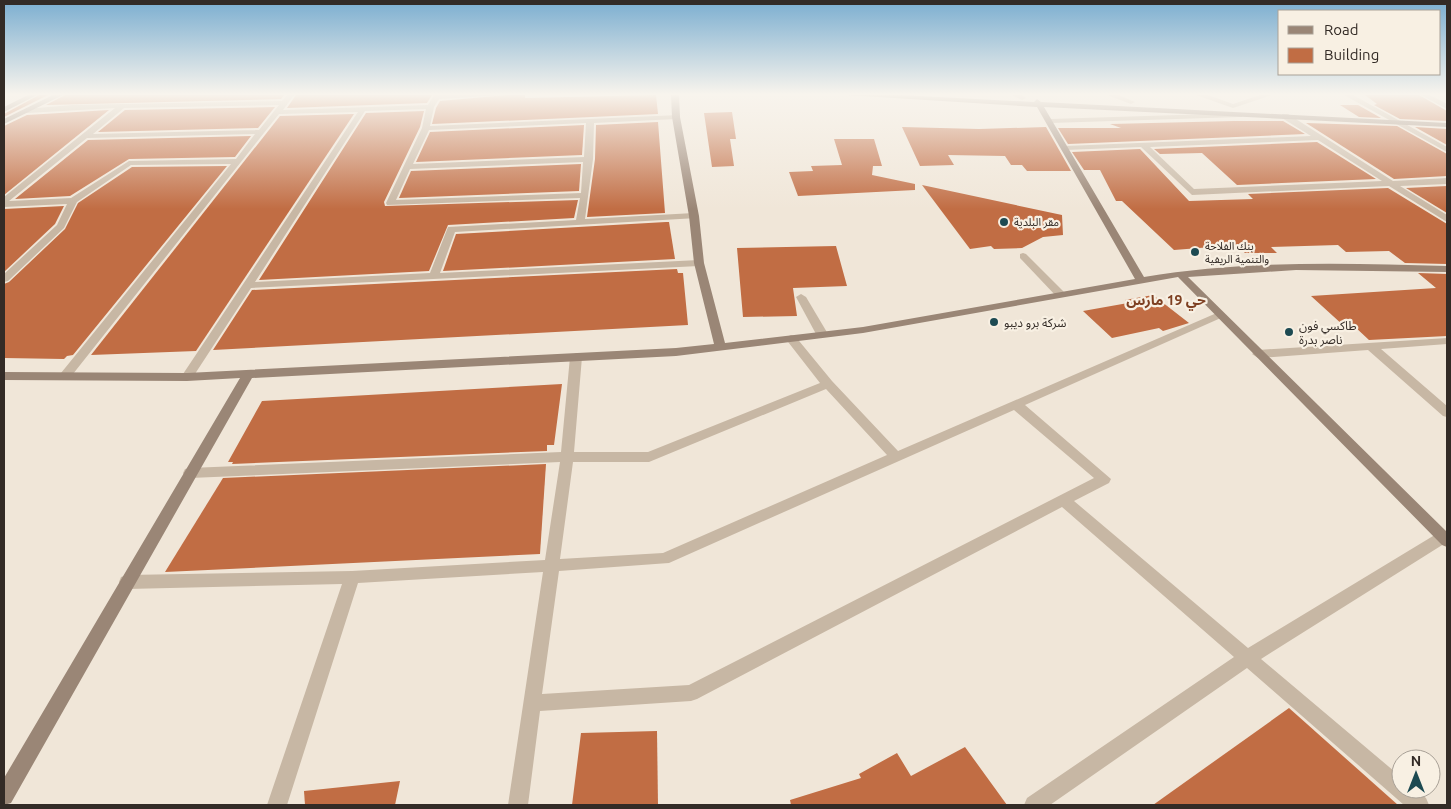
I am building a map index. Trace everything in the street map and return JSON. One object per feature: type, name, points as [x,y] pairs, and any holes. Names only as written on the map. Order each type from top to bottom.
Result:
[{"type":"street","points":[[4,203],[90,133]]},
{"type":"street","points":[[86,136],[230,133]]},
{"type":"street","points":[[65,376],[262,133]]},
{"type":"street","points":[[188,377],[347,133]]},
{"type":"street","points":[[424,133],[390,203],[585,195]]},
{"type":"street","points":[[580,221],[589,159],[590,133]]},
{"type":"street","points":[[679,133],[694,216],[699,263],[720,346]]},
{"type":"street","points":[[1057,133],[1141,281]]},
{"type":"street","points":[[1312,133],[1447,219]]},
{"type":"street","points":[[1414,133],[1447,150]]},
{"type":"street","points":[[1065,148],[1320,138]]},
{"type":"street","points":[[1142,144],[1192,192],[1447,182]]},
{"type":"street","points":[[408,167],[589,159]]},
{"type":"street","points":[[4,279],[8,271],[61,226],[74,201],[129,163],[239,161]]},
{"type":"street","points":[[4,203],[74,201]]},
{"type":"street","points":[[434,276],[451,229],[694,216]]},
{"type":"street","points":[[1023,256],[1061,295]]},
{"type":"street","points":[[248,285],[699,263]]},
{"type":"street","points":[[4,376],[188,377],[676,352],[863,330],[1180,274],[1296,267],[1447,268]]},
{"type":"street","points":[[1034,805],[1247,658],[1445,539],[1180,274]]},
{"type":"street","points":[[801,297],[822,334]]},
{"type":"street","points":[[128,582],[352,577],[664,559],[1219,315]]},
{"type":"street","points":[[791,338],[828,384],[896,457]]},
{"type":"street","points":[[1258,354],[1447,341]]},
{"type":"street","points":[[1369,345],[1447,413]]},
{"type":"street","points":[[518,805],[567,457],[576,357]]},
{"type":"street","points":[[4,796],[248,374]]},
{"type":"street","points":[[190,473],[567,457],[650,457],[828,384]]},
{"type":"street","points":[[532,703],[690,693],[1104,479],[1015,404]]},
{"type":"street","points":[[1063,500],[1419,805]]},
{"type":"street","points":[[277,805],[352,577]]},
{"type":"building","points":[[4,133],[81,133],[4,195]]},
{"type":"building","points":[[267,133],[341,133],[196,351],[91,355]]},
{"type":"building","points":[[353,133],[417,133],[384,202],[385,206],[578,200],[574,218],[448,225],[429,271],[259,280]]},
{"type":"building","points":[[430,133],[583,133],[582,155],[416,162]]},
{"type":"building","points":[[596,133],[659,133],[665,213],[587,217],[595,159]]},
{"type":"building","points":[[707,133],[735,133],[736,139],[730,139],[734,166],[712,167]]},
{"type":"building","points":[[905,133],[1049,133],[1071,171],[1027,171],[1022,165],[1011,165],[1005,156],[948,155],[954,165],[920,166]]},
{"type":"building","points":[[1061,133],[1305,134],[1068,144]]},
{"type":"building","points":[[1321,133],[1409,133],[1447,154],[1447,176],[1394,179]]},
{"type":"building","points":[[1425,133],[1447,133],[1447,145]]},
{"type":"building","points":[[251,136],[235,157],[129,159],[70,196],[15,199],[88,140]]},
{"type":"building","points":[[834,139],[874,139],[882,166],[873,166],[872,175],[915,184],[915,190],[798,196],[789,172],[813,171],[811,166],[842,165]]},
{"type":"building","points":[[1317,142],[1376,179],[1237,185],[1202,153],[1160,154],[1154,149]]},
{"type":"building","points":[[1140,149],[1189,201],[1253,199],[1248,194],[1388,188],[1447,224],[1447,264],[1405,263],[1389,251],[1346,252],[1338,245],[1271,247],[1277,253],[1245,253],[1237,245],[1174,250],[1122,201],[1116,201],[1100,170],[1084,170],[1072,152]]},
{"type":"building","points":[[581,164],[579,191],[399,198],[411,171]]},
{"type":"building","points":[[227,166],[73,355],[67,356],[64,359],[4,358],[4,284],[9,282],[65,229],[78,203],[132,167]]},
{"type":"building","name":"مقر البلدية","points":[[922,185],[1062,215],[1063,235],[1043,237],[1022,248],[994,249],[991,246],[970,249]]},
{"type":"building","points":[[1447,186],[1447,213],[1406,188]]},
{"type":"building","points":[[64,206],[55,224],[4,272],[4,209]]},
{"type":"building","points":[[669,222],[675,259],[443,271],[456,234]]},
{"type":"building","points":[[836,246],[847,286],[793,288],[797,316],[743,317],[737,248]]},
{"type":"building","points":[[677,269],[678,273],[683,273],[688,325],[213,350],[252,290]]},
{"type":"building","points":[[1418,273],[1447,274],[1447,336],[1369,340],[1354,326],[1344,326],[1311,296],[1436,288]]},
{"type":"building","points":[[1153,295],[1189,323],[1163,331],[1159,328],[1112,338],[1083,311],[1128,303],[1125,300]]},
{"type":"building","points":[[562,384],[554,445],[547,445],[547,451],[232,464],[233,462],[228,462],[262,401]]},
{"type":"building","points":[[546,464],[540,554],[165,572],[223,478]]},
{"type":"building","points":[[1289,708],[1398,805],[1153,805]]},
{"type":"building","points":[[657,731],[658,805],[572,805],[581,733]]},
{"type":"building","points":[[965,747],[1007,805],[791,805],[790,800],[861,778],[859,774],[897,753],[911,776]]},
{"type":"building","points":[[400,781],[395,805],[305,805],[304,791]]},
{"type":"place","name":"مقر البلدية","points":[[1004,222]]},
{"type":"place","name":"بنك الفلاحة والتنمية الريفية","points":[[1195,252]]},
{"type":"place","name":"شركة برو ديبو","points":[[994,322]]},
{"type":"place","name":"طاكسي فون ناصر بدرة","points":[[1289,332]]},
{"type":"district","name":"حي 19 مارس","points":[[1166,300]]}]
